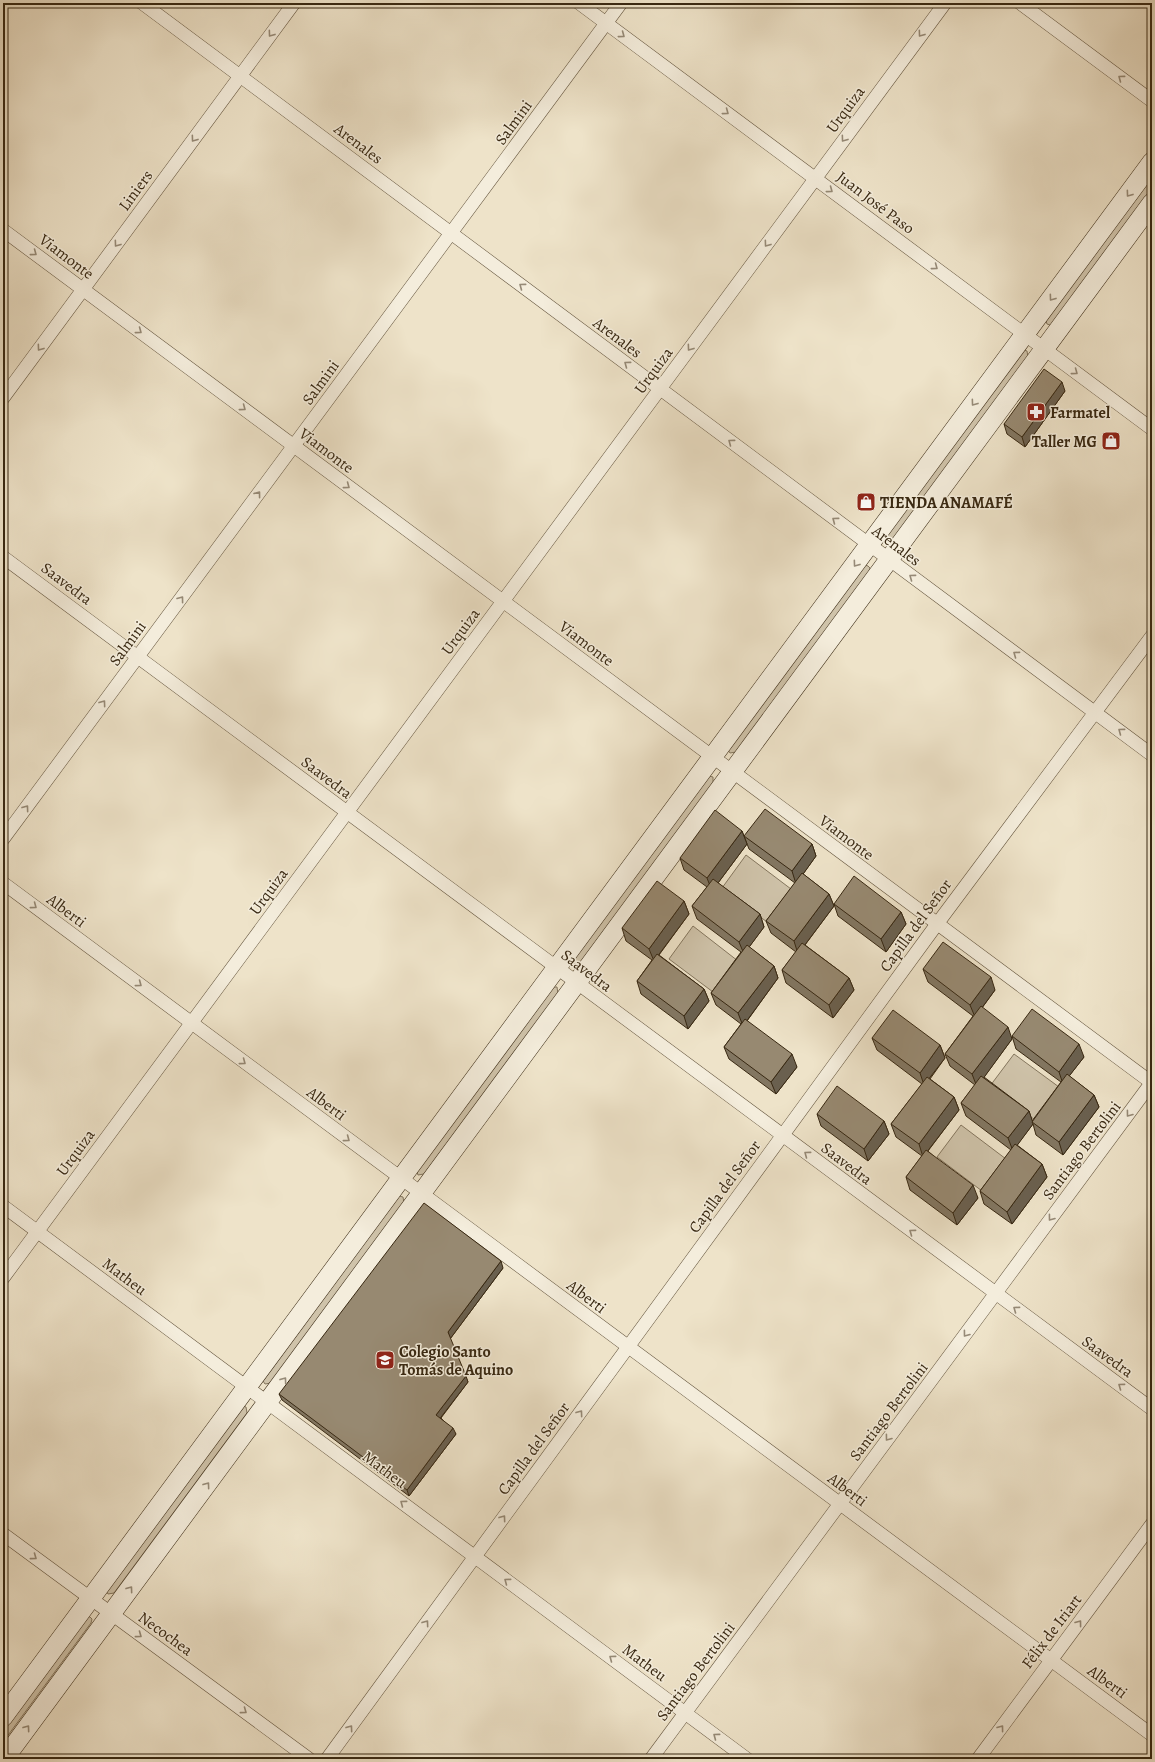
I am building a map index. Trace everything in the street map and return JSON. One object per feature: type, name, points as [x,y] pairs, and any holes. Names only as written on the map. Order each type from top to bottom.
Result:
[{"type":"main road","points":[[3,1717],[1152,162]]},
{"type":"main road","points":[[4,1759],[1152,203]]},
{"type":"street","name":"Arenales","points":[[142,3],[1152,755]]},
{"type":"street","name":"Liniers","points":[[3,398],[294,3]]},
{"type":"street","name":"Juan José Paso","points":[[579,3],[1152,429]]},
{"type":"street","name":"Salmini","points":[[3,839],[621,3]]},
{"type":"street","name":"Urquiza","points":[[3,1278],[945,3]]},
{"type":"street","points":[[1020,3],[1152,101]]},
{"type":"street","name":"Viamonte","points":[[3,230],[712,758],[1152,1083]]},
{"type":"street","name":"Saavedra","points":[[3,557],[576,984],[1152,1409]]},
{"type":"street","name":"Capilla del Señor","points":[[327,1759],[937,924],[1152,636]]},
{"type":"street","name":"Alberti","points":[[3,883],[1152,1735]]},
{"type":"street","name":"Santiago Bertolini","points":[[651,1759],[1152,1083]]},
{"type":"street","name":"Matheu","points":[[3,1206],[747,1759]]},
{"type":"street","name":"Félix de Iriart","points":[[978,1759],[1152,1524]]},
{"type":"street","name":"Necochea","points":[[3,1534],[309,1759]]},
{"type":"shaded area","points":[[1152,175],[1152,189],[1053,323],[1050,325],[1047,324],[1046,321]]},
{"type":"shaded area","points":[[1024,350],[1027,351],[1028,357],[895,537],[892,539],[888,538],[887,535]]},
{"type":"shaded area","points":[[865,565],[870,568],[869,572],[736,752],[730,753],[728,750]]},
{"type":"shaded area","points":[[709,776],[713,777],[713,783],[580,963],[574,964],[573,961]]},
{"type":"shaded area","points":[[746,855],[791,889],[767,922],[722,888]]},
{"type":"shaded area","points":[[693,926],[738,961],[713,992],[669,959]]},
{"type":"shaded area","points":[[553,987],[557,987],[558,994],[424,1174],[418,1175],[417,1172]]},
{"type":"shaded area","points":[[1014,1054],[1059,1087],[1035,1120],[990,1086]]},
{"type":"shaded area","points":[[961,1125],[1006,1159],[982,1191],[937,1157]]},
{"type":"shaded area","points":[[399,1196],[403,1197],[404,1203],[271,1383],[265,1384],[263,1381]]},
{"type":"shaded area","points":[[243,1406],[246,1407],[247,1413],[114,1593],[108,1594],[106,1591]]},
{"type":"shaded area","points":[[87,1616],[92,1619],[91,1623],[3,1742],[3,1728]]},
{"type":"building","points":[[1044,369],[1062,382],[1022,437],[1004,424]]},
{"type":"building","points":[[765,809],[812,844],[792,871],[744,836]]},
{"type":"building","points":[[715,810],[742,831],[707,878],[680,858]]},
{"type":"building","points":[[802,873],[829,894],[794,941],[766,921]]},
{"type":"building","points":[[854,876],[901,912],[881,939],[834,904]]},
{"type":"building","points":[[713,879],[760,914],[739,942],[692,906]]},
{"type":"building","points":[[657,881],[684,901],[649,949],[622,928]]},
{"type":"building","points":[[943,942],[991,977],[970,1005],[923,969]]},
{"type":"building","points":[[802,943],[849,978],[829,1005],[782,970]]},
{"type":"building","points":[[747,945],[774,966],[738,1013],[711,993]]},
{"type":"building","points":[[657,954],[704,989],[684,1016],[637,981]]},
{"type":"building","points":[[981,1006],[1008,1027],[972,1074],[945,1054]]},
{"type":"building","points":[[1032,1009],[1079,1044],[1059,1072],[1012,1036]]},
{"type":"building","points":[[893,1010],[940,1045],[920,1073],[872,1038]]},
{"type":"building","points":[[745,1019],[792,1054],[771,1082],[724,1047]]},
{"type":"building","points":[[1067,1074],[1094,1095],[1059,1142],[1032,1122]]},
{"type":"building","points":[[981,1076],[1029,1111],[1008,1138],[961,1103]]},
{"type":"building","points":[[927,1077],[954,1097],[919,1144],[891,1124]]},
{"type":"building","points":[[837,1086],[884,1121],[864,1149],[817,1114]]},
{"type":"building","points":[[1015,1144],[1042,1164],[1007,1212],[980,1191]]},
{"type":"building","points":[[926,1150],[973,1185],[953,1213],[906,1177]]},
{"type":"building","name":"Colegio Santo Tomás de Aquino","points":[[424,1203],[501,1261],[448,1332],[466,1376],[436,1415],[453,1428],[407,1490],[279,1394]]},
{"type":"place","name":"Farmatel","points":[[1036,412]]},
{"type":"place","name":"Taller MG","points":[[1111,441]]},
{"type":"place","name":"TIENDA ANAMAFÉ","points":[[866,502]]},
{"type":"place","name":"Colegio Santo Tomás de Aquino","points":[[385,1360]]}]
